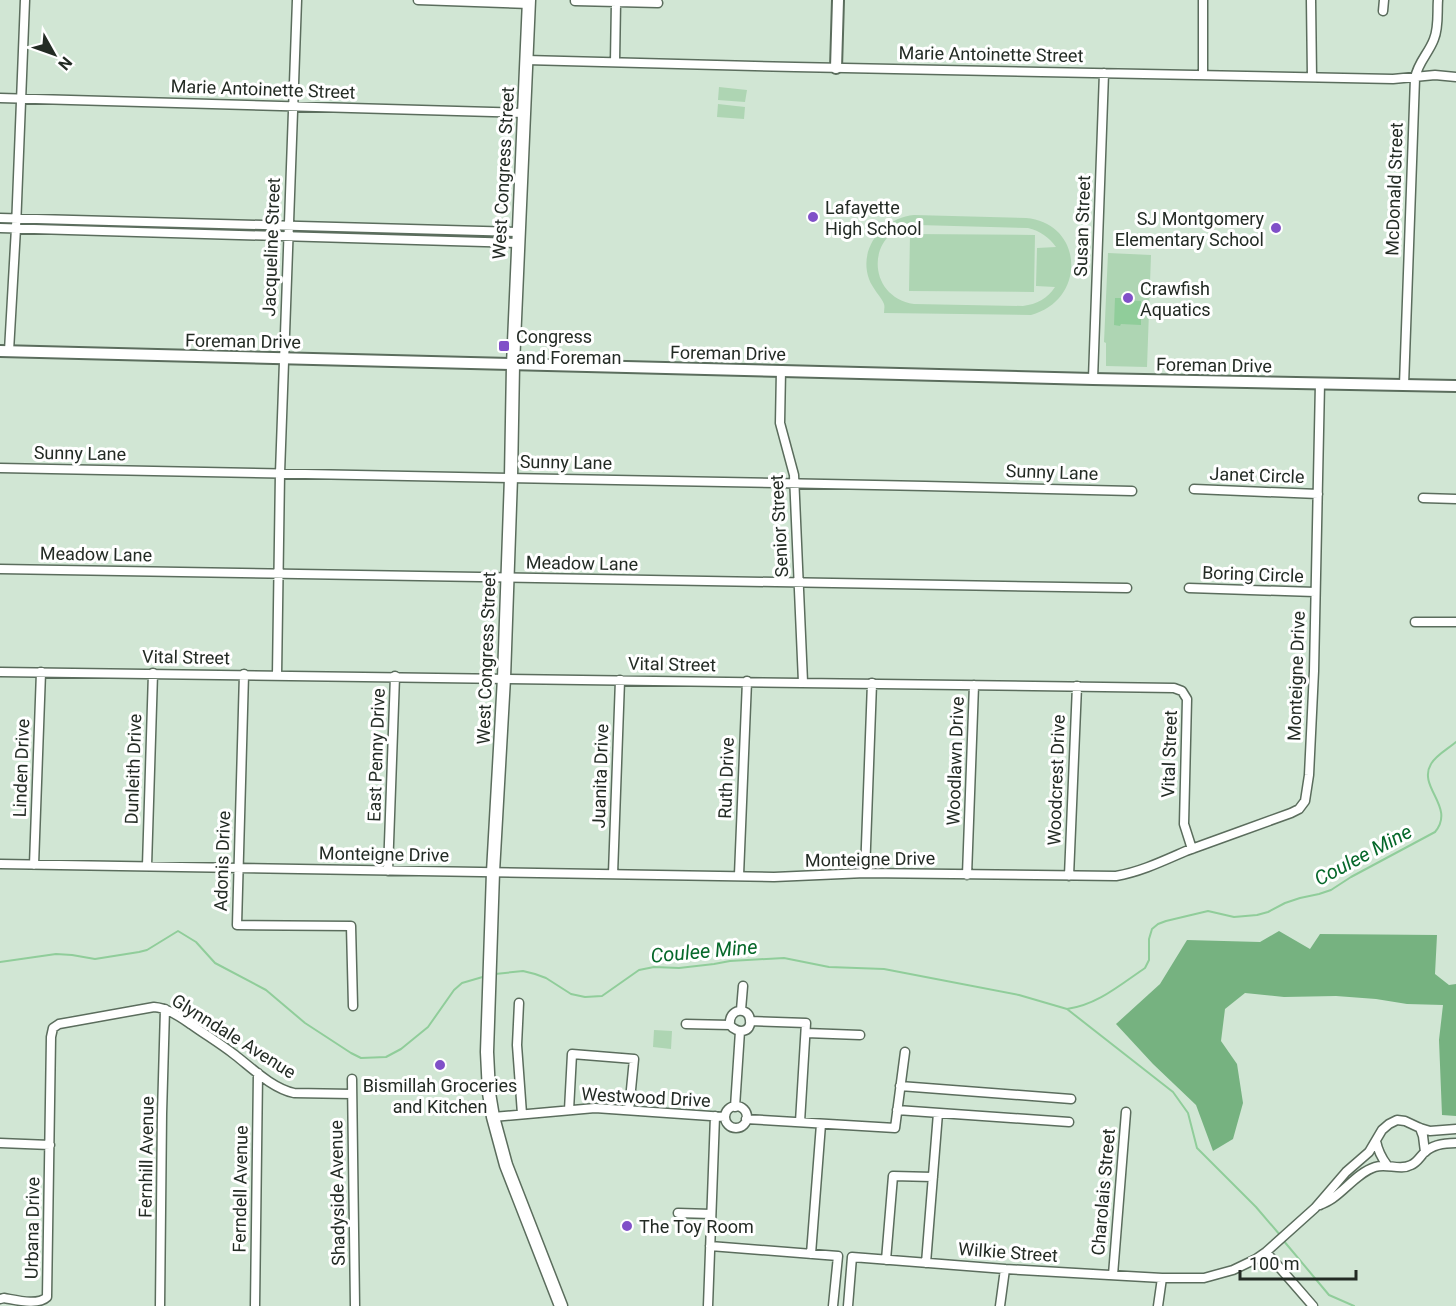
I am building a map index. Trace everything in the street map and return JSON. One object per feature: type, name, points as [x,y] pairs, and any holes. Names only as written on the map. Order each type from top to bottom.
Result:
[{"type":"main road","name":"West Congress Street","points":[[529,2],[513,365],[504,678],[489,954],[487,1062],[493,1117],[508,1174],[561,1306]]},
{"type":"street","points":[[5,351],[16,228],[26,0]]},
{"type":"street","name":"Jacqueline Street","points":[[277,675],[283,359],[297,0]]},
{"type":"street","points":[[418,0],[529,2]]},
{"type":"street","points":[[836,68],[838,0]]},
{"type":"street","points":[[1203,0],[1203,75]]},
{"type":"street","points":[[1311,0],[1312,78]]},
{"type":"street","points":[[1383,11],[1384,0]]},
{"type":"street","name":"McDonald Street","points":[[1404,385],[1415,78],[1419,65],[1435,37],[1437,0]]},
{"type":"street","points":[[575,2],[658,3]]},
{"type":"street","points":[[615,62],[616,2]]},
{"type":"street","name":"Marie Antoinette Street","points":[[526,60],[1312,78],[1393,79],[1442,75],[1456,77]]},
{"type":"street","name":"Susan Street","points":[[1094,379],[1104,73]]},
{"type":"street","name":"Marie Antoinette Street","points":[[0,98],[524,113]]},
{"type":"street","points":[[0,218],[216,224],[371,238],[455,230],[518,237]]},
{"type":"street","points":[[76,230],[77,220]]},
{"type":"street","points":[[111,221],[111,231]]},
{"type":"street","points":[[216,224],[216,234]]},
{"type":"street","points":[[0,228],[216,234],[371,228],[430,234],[454,240],[518,237]]},
{"type":"street","points":[[371,228],[371,238]]},
{"type":"street","points":[[454,240],[455,230]]},
{"type":"street","name":"Foreman Drive","points":[[5,351],[1456,386]]},
{"type":"street","name":"Senior Street","points":[[781,370],[780,423],[792,463],[795,483],[802,682]]},
{"type":"street","name":"Monteigne Drive","points":[[0,864],[774,877],[866,873],[1069,876],[1129,874],[1291,813],[1305,801],[1311,729],[1316,592],[1320,383]]},
{"type":"street","name":"Sunny Lane","points":[[0,468],[1132,491]]},
{"type":"street","name":"Janet Circle","points":[[1194,489],[1318,494]]},
{"type":"street","points":[[1423,498],[1456,499]]},
{"type":"street","name":"Meadow Lane","points":[[0,569],[1127,588]]},
{"type":"street","name":"Boring Circle","points":[[1189,588],[1316,592]]},
{"type":"street","points":[[1415,622],[1456,622]]},
{"type":"street","name":"Vital Street","points":[[0,672],[1174,688],[1182,691],[1187,702],[1184,824],[1192,849]]},
{"type":"street","name":"Linden Drive","points":[[34,865],[41,672]]},
{"type":"street","name":"Dunleith Drive","points":[[147,866],[153,673]]},
{"type":"street","name":"Adonis Drive","points":[[244,674],[237,925],[351,926],[353,1006]]},
{"type":"street","name":"East Penny Drive","points":[[388,871],[395,676]]},
{"type":"street","name":"Juanita Drive","points":[[613,874],[620,680]]},
{"type":"street","name":"Ruth Drive","points":[[738,876],[747,681]]},
{"type":"street","points":[[866,873],[872,683]]},
{"type":"street","name":"Woodlawn Drive","points":[[967,874],[974,685]]},
{"type":"street","name":"Woodcrest Drive","points":[[1069,876],[1077,686]]},
{"type":"street","points":[[741,1010],[743,986]]},
{"type":"street","points":[[519,1004],[517,1045],[522,1114]]},
{"type":"street","name":"Glynndale Avenue","points":[[50,1146],[51,1037],[53,1028],[74,1020],[154,1007],[181,1017],[273,1084],[287,1091],[352,1094]]},
{"type":"street","name":"Fernhill Avenue","points":[[160,1306],[165,1010]]},
{"type":"street","points":[[686,1023],[730,1025],[740,1032],[747,1029],[750,1021],[747,1013],[741,1010],[732,1014],[730,1025]]},
{"type":"street","points":[[750,1021],[806,1023],[800,1122]]},
{"type":"street","points":[[735,1107],[740,1032]]},
{"type":"street","points":[[806,1033],[861,1035]]},
{"type":"street","points":[[747,1119],[895,1128],[905,1052]]},
{"type":"street","points":[[569,1110],[572,1054],[634,1059],[629,1110]]},
{"type":"street","name":"Ferndell Avenue","points":[[255,1306],[258,1073]]},
{"type":"street","name":"Shadyside Avenue","points":[[352,1079],[355,1306]]},
{"type":"street","points":[[900,1086],[1071,1099]]},
{"type":"street","points":[[735,1107],[743,1109],[747,1119],[741,1127],[734,1128],[728,1124],[725,1117],[728,1110],[735,1107]]},
{"type":"street","name":"Westwood Drive","points":[[493,1117],[595,1108],[725,1117]]},
{"type":"street","points":[[897,1110],[1069,1122]]},
{"type":"street","name":"Charolais Street","points":[[1113,1275],[1126,1112]]},
{"type":"street","points":[[926,1263],[938,1113]]},
{"type":"street","points":[[708,1306],[715,1116]]},
{"type":"street","points":[[1315,1208],[1346,1172],[1369,1152],[1382,1130],[1389,1124],[1397,1120],[1430,1131],[1456,1129]]},
{"type":"street","points":[[812,1254],[821,1124]]},
{"type":"street","points":[[1420,1128],[1425,1152]]},
{"type":"street","points":[[1377,1141],[1377,1149],[1387,1165]]},
{"type":"street","points":[[0,1143],[50,1146]]},
{"type":"street","points":[[1315,1208],[1332,1199],[1373,1167],[1387,1165],[1408,1167],[1416,1163],[1425,1152],[1439,1144],[1456,1143]]},
{"type":"street","name":"Urbana Drive","points":[[0,1299],[37,1302],[47,1298],[50,1146]]},
{"type":"street","points":[[886,1260],[893,1176],[933,1177]]},
{"type":"street","name":"Wilkie Street","points":[[849,1294],[852,1257],[1005,1269],[1162,1278],[1204,1278],[1233,1270],[1256,1259],[1315,1208]]},
{"type":"street","points":[[678,1213],[711,1214]]},
{"type":"street","points":[[710,1246],[838,1256],[833,1306]]},
{"type":"street","points":[[1269,1249],[1313,1306]]},
{"type":"street","points":[[1000,1306],[1005,1269]]},
{"type":"street","points":[[1158,1306],[1162,1278]]},
{"type":"street","points":[[834,1293],[849,1294],[848,1306]]},
{"type":"shaded area","points":[[719,87],[747,90],[745,102],[718,100]]},
{"type":"shaded area","points":[[718,104],[745,107],[744,119],[717,117]]},
{"type":"shaded area","points":[[914,215],[1026,218],[1045,223],[1059,233],[1068,247],[1071,263],[1069,279],[1062,294],[1049,307],[1031,315],[884,313],[884,304],[869,279],[867,256],[870,246],[883,228],[903,217]],"holes":[[[918,225],[1028,228],[1044,235],[1056,247],[1037,248],[1036,286],[1055,287],[1045,298],[1033,304],[1023,306],[914,304],[897,298],[886,288],[879,275],[878,262],[881,248],[889,236],[901,228]]]},
{"type":"shaded area","points":[[910,234],[1035,235],[1034,292],[909,291]]},
{"type":"shaded area","name":"Crawfish Aquatics","points":[[1108,253],[1151,255],[1147,367],[1106,366],[1106,343],[1104,342]]},
{"type":"shaded area","points":[[1115,298],[1141,301],[1141,325],[1114,325]]},
{"type":"shaded area","points":[[1279,931],[1310,949],[1320,934],[1437,935],[1435,974],[1449,985],[1456,984],[1456,1116],[1442,1115],[1439,1040],[1443,1005],[1407,1004],[1336,996],[1284,997],[1245,993],[1225,1009],[1221,1041],[1237,1064],[1243,1103],[1233,1139],[1213,1151],[1196,1105],[1116,1024],[1160,984],[1187,940],[1260,942]]},
{"type":"shaded area","points":[[654,1030],[672,1031],[671,1049],[653,1047]]},
{"type":"waterway","name":"Coulee Mine","points":[[1067,1009],[1098,999],[1145,968],[1149,960],[1149,939],[1152,929],[1158,924],[1208,911],[1234,917],[1268,912],[1285,903],[1331,890],[1435,832],[1440,823],[1441,814],[1428,772],[1436,758],[1456,742]]},
{"type":"waterway","name":"Coulee Mine","points":[[0,962],[56,954],[95,959],[139,952],[147,950],[178,931],[196,942],[215,963],[266,990],[305,1023],[361,1058],[386,1057],[401,1049],[428,1027],[454,990],[462,983],[486,976]]},
{"type":"waterway","name":"Coulee Mine","points":[[495,974],[523,971],[535,974],[546,978],[571,994],[585,997],[602,996],[639,970],[654,967],[679,968],[730,961],[784,958],[829,967],[884,969],[1019,995],[1067,1009],[1173,1092],[1188,1113],[1197,1148],[1256,1207],[1280,1235]]},
{"type":"waterway","name":"Coulee Mine","points":[[1283,1240],[1329,1295],[1354,1306]]},
{"type":"place","name":"Lafayette High School","points":[[813,217]]},
{"type":"place","name":"SJ Montgomery Elementary School","points":[[1276,228]]},
{"type":"place","name":"Crawfish Aquatics","points":[[1128,298]]},
{"type":"place","name":"Congress and Foreman","points":[[504,346]]},
{"type":"place","name":"Bismillah Groceries and Kitchen","points":[[440,1065]]},
{"type":"place","name":"The Toy Room","points":[[627,1226]]}]
